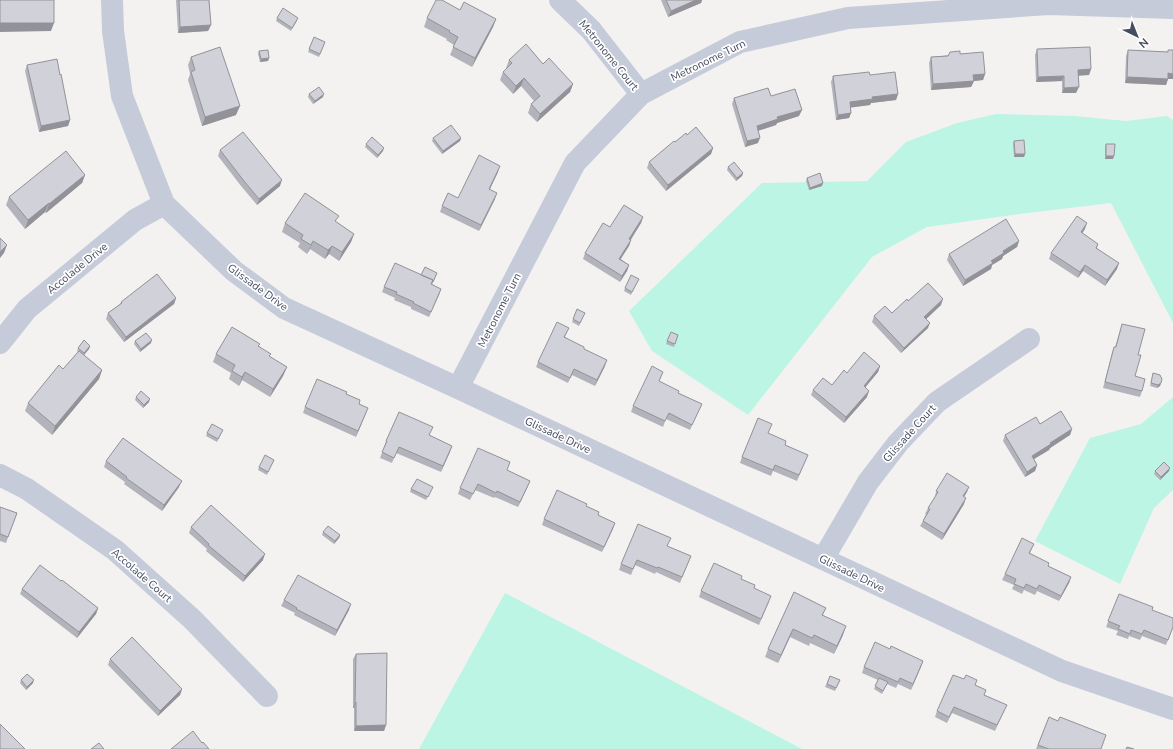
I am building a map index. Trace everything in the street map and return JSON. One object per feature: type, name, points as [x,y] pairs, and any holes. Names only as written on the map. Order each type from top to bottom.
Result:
[{"type":"street","name":"Glissade Drive","points":[[112,0],[113,31],[122,96],[164,204],[234,271],[284,308],[458,388],[1062,672],[1173,709]]},
{"type":"street","name":"Metronome Court","points":[[560,0],[591,30],[641,94]]},
{"type":"street","name":"Metronome Turn","points":[[458,388],[575,163],[641,94],[740,42],[848,18],[1048,4],[1173,8]]},
{"type":"street","name":"Accolade Drive","points":[[0,343],[27,309],[135,220],[164,204]]},
{"type":"street","name":"Glissade Court","points":[[823,559],[868,482],[898,442],[937,402],[1029,339]]},
{"type":"street","name":"Accolade Court","points":[[0,475],[27,489],[115,550],[192,619],[267,696]]},
{"type":"green space","points":[[996,114],[1075,116],[1126,121],[1167,116],[1173,120],[1173,323],[1111,203],[927,227],[872,257],[748,415],[652,351],[629,311],[762,183],[867,181],[906,142],[957,123]]},
{"type":"green space","points":[[1173,397],[1173,490],[1154,508],[1120,584],[1035,541],[1090,438],[1141,424]]},
{"type":"green space","points":[[505,593],[802,749],[419,749]]},
{"type":"building","points":[[0,0],[54,0],[54,23],[0,23]]},
{"type":"building","points":[[179,0],[209,0],[211,25],[180,27]]},
{"type":"building","points":[[436,0],[442,0],[460,10],[464,2],[496,19],[475,58],[453,47],[458,37],[427,18]]},
{"type":"building","points":[[666,0],[696,0],[671,11]]},
{"type":"building","points":[[283,8],[298,18],[292,28],[277,18]]},
{"type":"building","points":[[314,37],[325,42],[320,54],[309,49]]},
{"type":"building","points":[[526,44],[543,64],[549,58],[573,84],[540,114],[531,104],[540,96],[524,78],[516,86],[503,72],[512,63],[509,60]]},
{"type":"building","points":[[220,47],[240,106],[205,117],[191,72],[195,70],[191,57]]},
{"type":"building","points":[[1090,47],[1091,69],[1078,70],[1079,87],[1064,88],[1064,76],[1038,77],[1037,49]]},
{"type":"building","points":[[268,50],[269,58],[261,59],[259,51]]},
{"type":"building","points":[[1128,50],[1168,52],[1168,50],[1173,50],[1173,74],[1168,73],[1168,79],[1127,77]]},
{"type":"building","points":[[960,51],[960,54],[983,52],[985,74],[973,75],[974,81],[933,84],[931,57],[948,56],[950,52]]},
{"type":"building","points":[[57,59],[70,120],[41,126],[27,65]]},
{"type":"building","points":[[869,72],[870,75],[895,72],[898,94],[872,97],[873,99],[850,102],[851,113],[838,115],[833,76]]},
{"type":"building","points":[[319,87],[324,94],[315,101],[309,94]]},
{"type":"building","points":[[768,88],[771,96],[795,89],[802,110],[777,117],[778,119],[757,126],[760,138],[747,141],[734,98]]},
{"type":"building","points":[[451,125],[461,138],[443,151],[433,138]]},
{"type":"building","points":[[696,127],[713,148],[668,185],[649,162],[674,141],[675,142],[686,133],[687,135]]},
{"type":"building","points":[[243,132],[282,180],[259,199],[220,150]]},
{"type":"building","points":[[372,137],[384,148],[378,155],[366,144]]},
{"type":"building","points":[[1024,140],[1025,154],[1015,154],[1014,141]]},
{"type":"building","points":[[1106,144],[1115,144],[1114,156],[1106,156]]},
{"type":"building","points":[[66,151],[85,175],[28,220],[9,197]]},
{"type":"building","points":[[479,155],[500,166],[489,189],[497,193],[481,225],[442,206],[448,193],[458,198]]},
{"type":"building","points":[[734,162],[743,173],[737,178],[728,167]]},
{"type":"building","points":[[820,173],[823,183],[810,188],[807,178]]},
{"type":"building","points":[[305,193],[339,216],[335,221],[354,234],[342,252],[332,246],[328,250],[313,241],[311,245],[301,239],[303,235],[285,223]]},
{"type":"building","points":[[624,205],[643,217],[629,239],[631,240],[619,259],[629,265],[622,276],[585,253],[603,223],[610,227]]},
{"type":"building","points":[[1077,216],[1087,223],[1081,232],[1098,244],[1096,248],[1119,263],[1107,280],[1085,265],[1080,272],[1051,253]]},
{"type":"building","points":[[1006,219],[1019,241],[991,261],[993,263],[965,280],[949,254]]},
{"type":"building","points":[[0,238],[7,245],[0,252]]},
{"type":"building","points":[[395,263],[433,280],[431,284],[441,289],[431,312],[396,294],[397,292],[384,287]]},
{"type":"building","points":[[425,267],[437,273],[433,282],[433,280],[421,275]]},
{"type":"building","points":[[157,274],[176,298],[126,337],[108,313]]},
{"type":"building","points":[[631,275],[639,279],[632,292],[625,288]]},
{"type":"building","points":[[928,283],[943,299],[924,317],[930,323],[904,348],[874,316],[885,306],[892,313]]},
{"type":"building","points":[[577,309],[585,313],[580,323],[573,319]]},
{"type":"building","points":[[557,322],[569,328],[564,337],[607,360],[597,380],[574,369],[570,378],[538,362]]},
{"type":"building","points":[[1122,324],[1145,329],[1138,355],[1141,355],[1135,376],[1145,379],[1142,391],[1105,382],[1114,347],[1116,347]]},
{"type":"building","points":[[232,327],[260,344],[258,346],[271,354],[269,356],[287,367],[273,389],[245,372],[242,377],[232,371],[235,365],[216,354]]},
{"type":"building","points":[[671,332],[678,335],[675,344],[667,341]]},
{"type":"building","points":[[146,333],[152,340],[141,349],[135,341]]},
{"type":"building","points":[[84,340],[90,346],[84,353],[78,348]]},
{"type":"building","points":[[79,351],[102,370],[55,426],[28,403],[59,365],[63,369]]},
{"type":"building","points":[[864,352],[880,366],[864,386],[869,391],[846,417],[813,390],[823,378],[832,385],[844,370],[847,373]]},
{"type":"building","points":[[652,366],[663,372],[659,381],[679,391],[678,393],[702,404],[692,425],[669,413],[665,421],[633,406]]},
{"type":"building","points":[[1153,373],[1160,375],[1162,379],[1161,383],[1158,385],[1151,383]]},
{"type":"building","points":[[317,379],[347,392],[346,394],[360,400],[359,404],[368,408],[358,431],[305,407]]},
{"type":"building","points":[[141,391],[150,399],[144,405],[136,397]]},
{"type":"building","points":[[1061,411],[1072,429],[1032,456],[1037,465],[1027,472],[1005,435],[1036,417],[1040,424]]},
{"type":"building","points":[[399,412],[433,427],[429,435],[452,446],[443,466],[399,447],[394,458],[382,452]]},
{"type":"building","points":[[758,418],[772,424],[768,433],[786,441],[785,445],[808,455],[799,475],[775,465],[773,470],[742,457]]},
{"type":"building","points":[[212,424],[223,430],[218,439],[207,433]]},
{"type":"building","points":[[123,438],[182,481],[164,505],[126,478],[127,477],[106,461]]},
{"type":"building","points":[[478,448],[510,462],[507,470],[530,481],[520,502],[478,484],[473,494],[460,488]]},
{"type":"building","points":[[265,455],[274,460],[268,472],[259,467]]},
{"type":"building","points":[[1164,462],[1170,468],[1161,477],[1155,471]]},
{"type":"building","points":[[947,473],[969,487],[963,496],[966,498],[944,534],[923,521],[930,509],[928,508],[938,492],[936,491]]},
{"type":"building","points":[[417,479],[433,487],[428,497],[411,489]]},
{"type":"building","points":[[557,490],[587,504],[586,506],[599,512],[598,515],[615,523],[604,547],[544,519]]},
{"type":"building","points":[[211,505],[265,554],[245,576],[208,545],[209,544],[191,527]]},
{"type":"building","points":[[0,507],[17,513],[8,537],[0,534]]},
{"type":"building","points":[[638,524],[671,538],[667,546],[691,556],[682,577],[637,560],[633,569],[621,564]]},
{"type":"building","points":[[328,526],[340,535],[335,541],[323,532]]},
{"type":"building","points":[[1022,538],[1034,544],[1029,553],[1049,563],[1048,566],[1071,577],[1061,596],[1039,585],[1037,589],[1026,584],[1024,588],[1014,584],[1016,579],[1005,574]]},
{"type":"building","points":[[714,563],[742,576],[741,579],[755,585],[754,588],[771,596],[761,619],[701,591]]},
{"type":"building","points":[[40,565],[98,608],[79,632],[22,589]]},
{"type":"building","points":[[298,575],[351,604],[337,630],[296,609],[297,608],[284,600]]},
{"type":"building","points":[[794,592],[826,608],[822,615],[846,626],[837,646],[814,635],[812,638],[793,629],[781,655],[768,649]]},
{"type":"building","points":[[1119,594],[1153,607],[1152,610],[1173,618],[1173,627],[1168,640],[1144,630],[1142,634],[1131,630],[1130,634],[1118,629],[1120,626],[1108,621]]},
{"type":"building","points":[[132,637],[182,689],[160,711],[110,659]]},
{"type":"building","points":[[875,642],[890,649],[891,646],[923,661],[913,684],[900,678],[898,682],[864,667]]},
{"type":"building","points":[[387,653],[386,725],[356,726],[356,654]]},
{"type":"building","points":[[27,674],[34,680],[27,687],[21,680]]},
{"type":"building","points":[[953,675],[964,679],[966,675],[977,680],[975,685],[986,690],[984,695],[1007,705],[997,725],[954,707],[949,717],[937,711]]},
{"type":"building","points":[[830,676],[840,680],[836,688],[827,684]]},
{"type":"building","points":[[879,678],[888,682],[883,691],[875,686]]},
{"type":"building","points":[[1049,717],[1058,721],[1060,717],[1106,735],[1101,749],[1049,749],[1038,745]]},
{"type":"building","points":[[0,724],[25,749],[0,749]]},
{"type":"building","points":[[193,731],[202,743],[203,742],[209,749],[171,749]]},
{"type":"building","points":[[99,743],[104,749],[91,749]]}]
